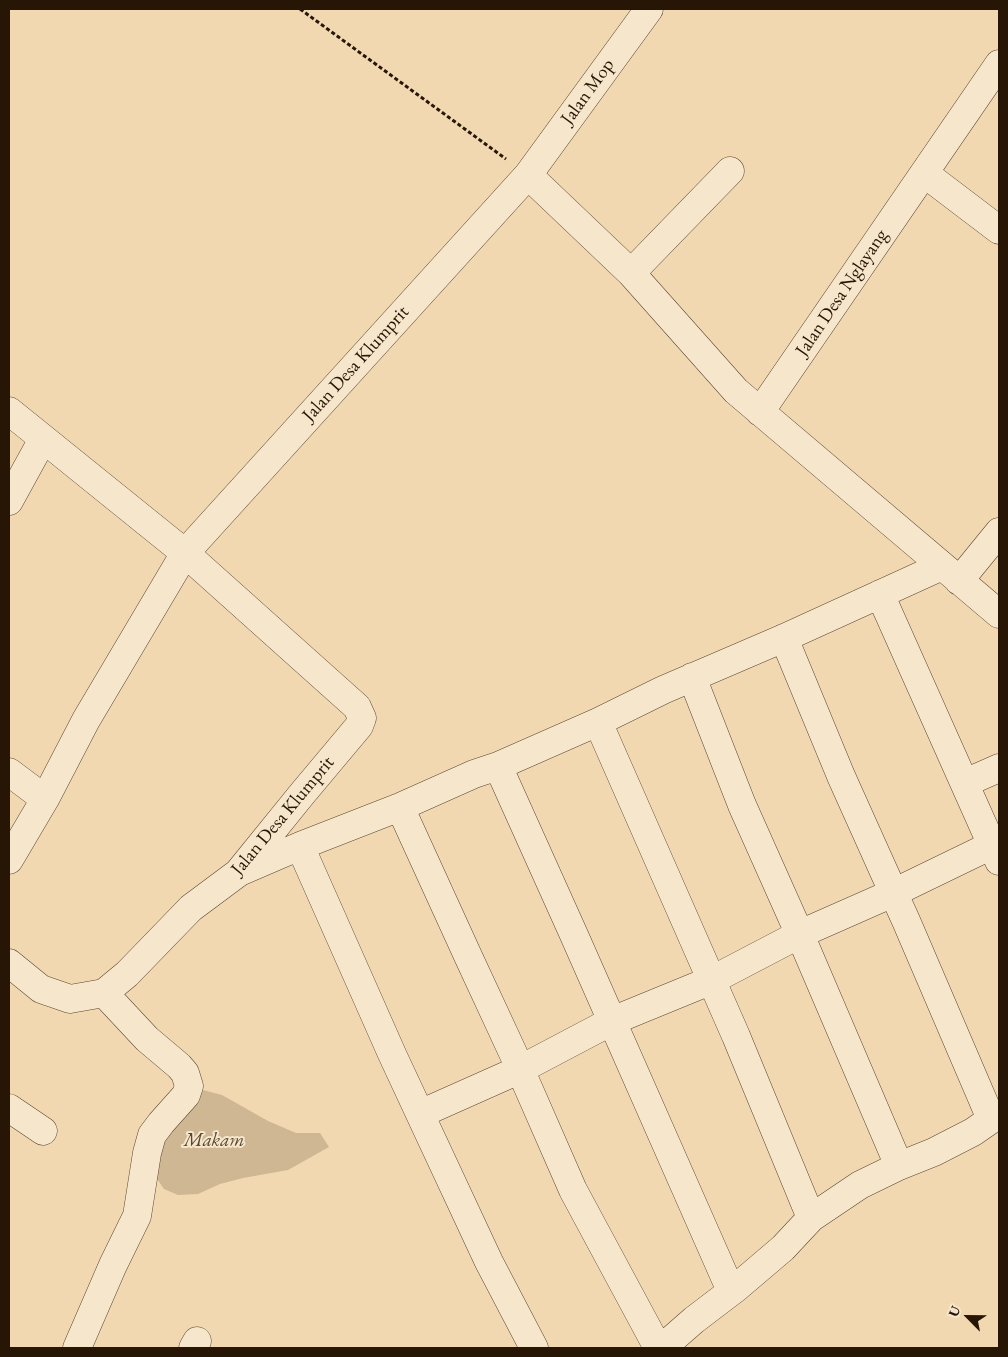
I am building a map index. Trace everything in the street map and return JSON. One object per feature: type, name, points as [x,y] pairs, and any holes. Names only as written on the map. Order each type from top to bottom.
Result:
[{"type":"street","name":"Jalan Mop","points":[[528,175],[649,9]]},
{"type":"street","name":"Jalan Desa Nglayang","points":[[760,412],[999,64]]},
{"type":"street","points":[[631,273],[730,171]]},
{"type":"street","points":[[924,173],[999,230]]},
{"type":"street","points":[[528,175],[631,273],[736,391],[999,614]]},
{"type":"street","name":"Jalan Desa Klumprit","points":[[9,860],[45,800],[86,720],[184,552],[528,175]]},
{"type":"street","name":"Jalan Desa Klumprit","points":[[9,411],[184,552],[357,707],[362,718],[359,726],[238,873],[191,908],[127,974],[104,993]]},
{"type":"street","points":[[9,501],[43,439]]},
{"type":"street","points":[[238,873],[474,774],[498,766],[598,722],[663,690],[880,594],[951,574],[999,532]]},
{"type":"street","points":[[420,1114],[520,1069],[612,1020],[712,980],[800,934],[893,893],[996,853],[880,594]]},
{"type":"street","points":[[400,806],[573,1190],[660,1348],[736,1288],[782,1248],[811,1218],[860,1185],[934,1152],[973,1132],[995,1116],[841,776],[784,638]]},
{"type":"street","points":[[692,677],[742,805],[800,934],[899,1166]]},
{"type":"street","points":[[598,722],[712,980],[811,1218]]},
{"type":"street","points":[[498,766],[731,1291]]},
{"type":"street","points":[[964,783],[999,768]]},
{"type":"street","points":[[9,772],[45,800]]},
{"type":"street","points":[[300,846],[392,1054],[489,1262],[534,1348]]},
{"type":"street","points":[[9,963],[41,989],[70,999],[104,993],[147,1039],[179,1066],[185,1073],[189,1086],[186,1095],[161,1122],[152,1135],[147,1153],[137,1216],[113,1265],[77,1348]]},
{"type":"street","points":[[9,1108],[43,1131]]},
{"type":"path","points":[[300,9],[528,175]]},
{"type":"green space","name":"Makam","points":[[203,1090],[222,1095],[268,1121],[296,1133],[320,1133],[329,1147],[288,1170],[220,1184],[198,1194],[178,1195],[164,1189],[155,1176],[155,1146]]}]
